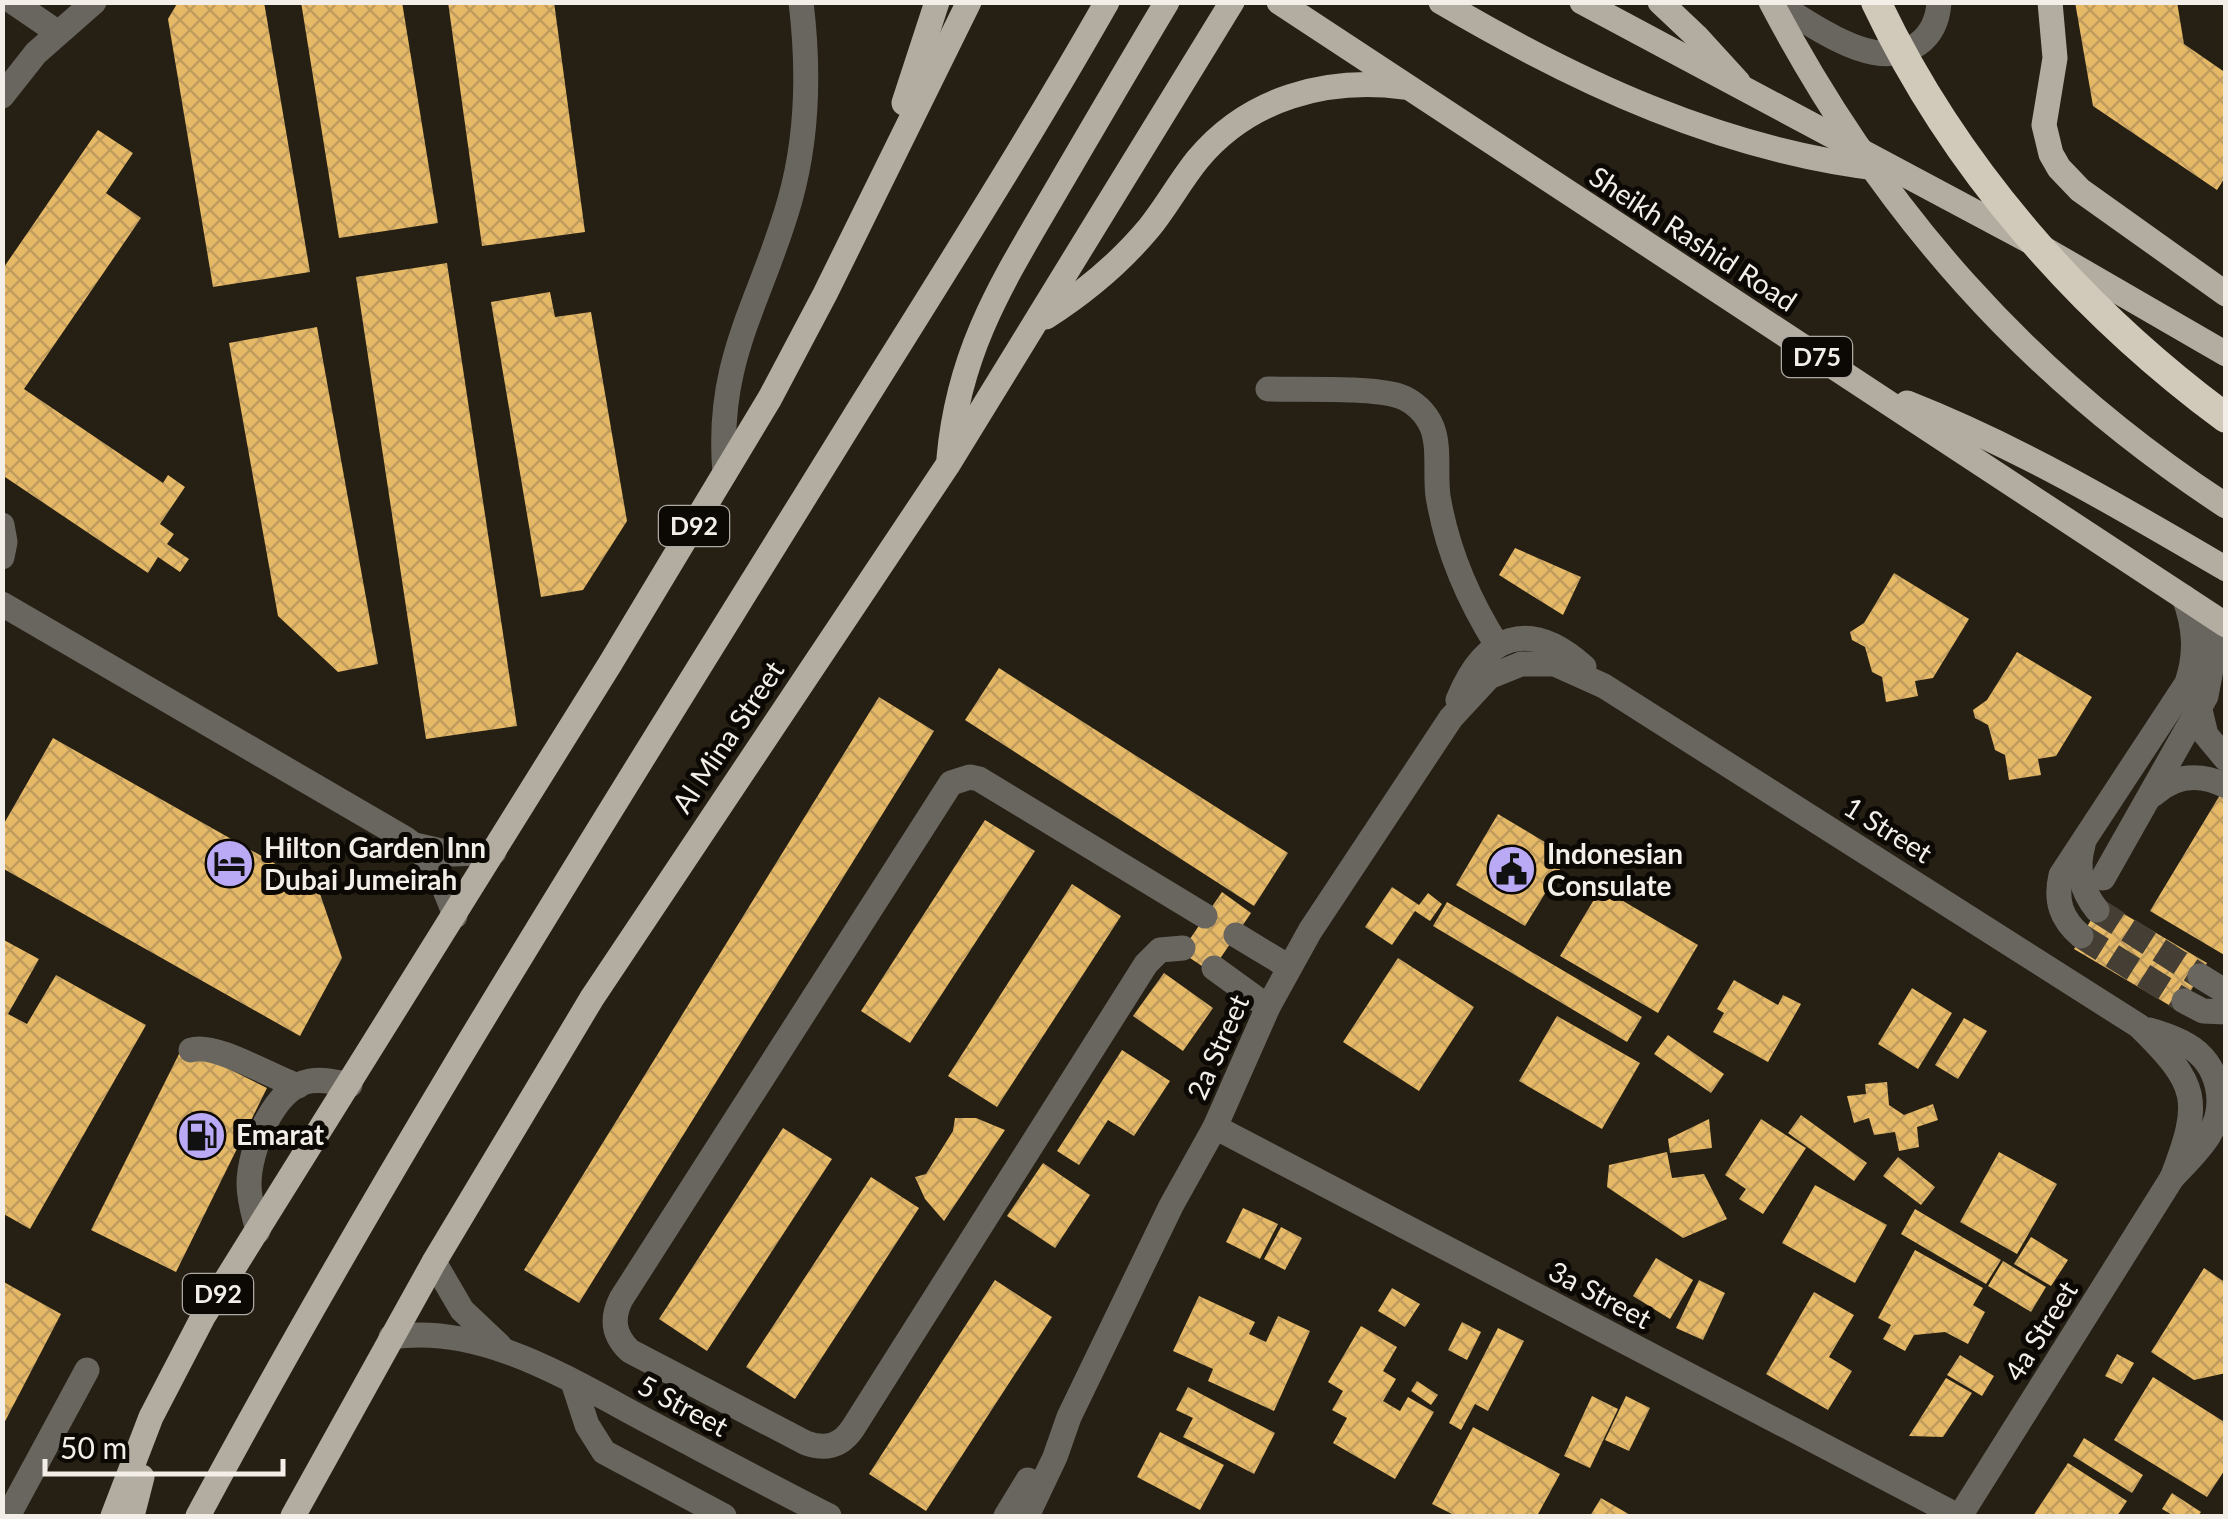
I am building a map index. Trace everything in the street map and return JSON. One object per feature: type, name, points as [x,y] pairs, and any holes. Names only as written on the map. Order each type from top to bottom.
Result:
[{"type":"highway","points":[[1876,2],[1935,109],[2016,219],[2108,319],[2158,365],[2226,418]]},
{"type":"main road","points":[[877,189],[937,2]]},
{"type":"main road","name":"D92","points":[[112,1516],[152,1418],[203,1318],[455,916],[788,364],[969,2]]},
{"type":"main road","points":[[198,1516],[323,1289],[482,1018],[1001,182],[1107,2]]},
{"type":"main road","points":[[948,463],[963,375],[996,292],[1166,2]]},
{"type":"main road","name":"Al Mina Street","points":[[292,1516],[434,1262],[592,998],[948,463],[1232,2]]},
{"type":"main road","name":"Sheikh Rashid Road","points":[[1279,2],[2218,620]]},
{"type":"main road","points":[[1441,2],[1586,79],[1695,126],[1804,156],[1899,170]]},
{"type":"main road","points":[[1582,2],[1748,94],[1899,170],[2226,354]]},
{"type":"main road","points":[[1660,2],[1748,94]]},
{"type":"main road","points":[[1773,2],[1835,115],[1875,174],[1963,284],[2072,391],[2226,506]]},
{"type":"main road","points":[[2050,2],[2055,58],[2044,125],[2059,168],[2080,190],[2226,294]]},
{"type":"main road","points":[[1038,322],[1110,269],[1150,226],[1199,158],[1246,118],[1278,100],[1329,86],[1409,88]]},
{"type":"main road","points":[[1856,382],[2023,454],[2104,496],[2226,568]]},
{"type":"main road","points":[[132,1516],[152,1418]]},
{"type":"street","points":[[13,2],[57,32]]},
{"type":"street","points":[[2,96],[57,32],[94,2]]},
{"type":"street","points":[[725,473],[724,412],[730,369],[789,202],[797,166],[806,94],[800,2]]},
{"type":"street","points":[[1773,2],[1856,48],[1885,56],[1900,54],[1926,38],[1934,25],[1939,2]]},
{"type":"street","points":[[1268,389],[1385,393],[1420,409],[1434,431],[1438,490],[1452,556],[1464,587],[1511,650]]},
{"type":"street","points":[[2,525],[2,557]]},
{"type":"street","points":[[2082,936],[2063,916],[2058,889],[2061,875],[2187,682],[2194,630],[2184,597]]},
{"type":"street","points":[[2,604],[414,845],[454,854],[494,852]]},
{"type":"street","points":[[2218,620],[2206,735],[2226,759]]},
{"type":"street","name":"1 Street","points":[[1511,650],[1604,686],[2139,1026],[2189,1046],[2212,1071],[2218,1088]]},
{"type":"street","name":"2a Street","points":[[1006,1516],[1068,1417],[1289,967],[1358,855],[1451,718],[1472,668],[1511,650]]},
{"type":"street","points":[[2104,878],[2210,705]]},
{"type":"street","points":[[2150,798],[2168,784],[2188,777],[2226,786]]},
{"type":"street","points":[[1184,948],[1160,950],[1146,964],[853,1428],[838,1444],[816,1447],[806,1443],[630,1351],[622,1343],[614,1321],[621,1299],[951,783],[960,778],[979,779],[1206,916]]},
{"type":"street","points":[[2088,836],[2080,857],[2081,880],[2097,910]]},
{"type":"street","points":[[414,845],[440,878],[455,916]]},
{"type":"street","points":[[1236,935],[1289,967]]},
{"type":"street","points":[[1214,968],[1268,1006]]},
{"type":"street","points":[[2200,976],[2226,992]]},
{"type":"street","points":[[2184,1001],[2203,1011],[2226,1012]]},
{"type":"street","name":"1 Street","points":[[2139,1026],[2176,1064],[2190,1096]]},
{"type":"street","points":[[191,1050],[214,1049],[298,1086]]},
{"type":"street","points":[[258,1231],[249,1198],[251,1163],[278,1102],[311,1081],[350,1085]]},
{"type":"street","name":"4a Street","points":[[1959,1516],[2172,1178],[2208,1138],[2216,1122],[2218,1088]]},
{"type":"street","name":"4a Street","points":[[2172,1178],[2190,1130],[2190,1096]]},
{"type":"street","name":"3a Street","points":[[1214,1126],[1959,1516]]},
{"type":"street","name":"5 Street","points":[[434,1262],[462,1310],[507,1351]]},
{"type":"street","name":"5 Street","points":[[391,1337],[447,1336],[507,1351],[829,1516]]},
{"type":"street","points":[[8,1516],[88,1370]]},
{"type":"street","points":[[573,1382],[587,1425],[604,1452],[724,1516]]},
{"type":"street","name":"2a Street","points":[[1026,1516],[1055,1457],[1068,1417]]},
{"type":"building","points":[[178,2],[264,2],[310,272],[213,287],[168,19]]},
{"type":"building","points":[[301,2],[402,2],[438,223],[339,238]]},
{"type":"building","points":[[448,2],[554,2],[585,232],[482,246]]},
{"type":"building","points":[[2075,2],[2177,2],[2184,44],[2226,73],[2226,176],[2217,190],[2093,106]]},
{"type":"building","points":[[98,130],[133,153],[106,193],[141,218],[24,389],[163,483],[168,475],[185,487],[160,524],[174,534],[167,544],[189,559],[180,572],[158,557],[148,573],[2,475],[2,270]]},
{"type":"building","points":[[447,263],[517,726],[426,739],[356,277]]},
{"type":"building","points":[[550,292],[555,317],[591,312],[627,521],[583,590],[541,597],[491,302]]},
{"type":"building","points":[[317,327],[378,664],[338,672],[278,616],[229,343]]},
{"type":"building","points":[[1515,548],[1581,577],[1563,615],[1499,575]]},
{"type":"building","points":[[1894,573],[1969,619],[1933,678],[1915,681],[1918,696],[1886,702],[1882,677],[1872,672],[1865,647],[1852,640],[1850,632],[1864,623]]},
{"type":"building","points":[[2017,652],[2092,697],[2056,756],[2038,759],[2041,775],[2009,780],[2005,755],[1995,750],[1988,725],[1975,718],[1973,710],[1987,700]]},
{"type":"building","points":[[999,668],[1288,853],[1254,906],[965,720]]},
{"type":"building","points":[[879,697],[934,731],[579,1303],[524,1270]]},
{"type":"building","points":[[53,738],[318,888],[342,958],[300,1036],[2,868],[2,827]]},
{"type":"building","points":[[2226,785],[2226,956],[2150,911]]},
{"type":"building","name":"Indonesian Consulate","points":[[1498,814],[1568,856],[1525,926],[1456,885]]},
{"type":"building","points":[[985,820],[1035,851],[910,1043],[861,1011]]},
{"type":"building","points":[[1072,884],[1121,916],[997,1107],[948,1076]]},
{"type":"building","points":[[1392,887],[1419,905],[1428,893],[1442,904],[1430,921],[1415,911],[1392,945],[1365,927]]},
{"type":"building","points":[[1601,888],[1698,945],[1658,1013],[1560,956]]},
{"type":"building","points":[[1222,892],[1251,913],[1211,972],[1181,952]]},
{"type":"building","points":[[2102,901],[2207,963],[2179,1011],[2074,949]]},
{"type":"building","points":[[1447,902],[1642,1017],[1627,1042],[1433,926]]},
{"type":"building","points":[[2,939],[39,959],[8,1014],[27,1024],[56,975],[146,1025],[30,1229],[2,1213]]},
{"type":"building","points":[[1398,958],[1474,1007],[1419,1091],[1343,1042]]},
{"type":"building","points":[[1164,973],[1213,1008],[1183,1051],[1133,1016]]},
{"type":"building","points":[[1734,980],[1778,1005],[1783,995],[1801,1004],[1768,1062],[1713,1032],[1724,1013],[1717,1009]]},
{"type":"building","points":[[1912,988],[1952,1013],[1918,1069],[1878,1044]]},
{"type":"building","points":[[1557,1016],[1640,1063],[1602,1129],[1519,1081]]},
{"type":"building","points":[[1964,1018],[1987,1031],[1958,1079],[1935,1065]]},
{"type":"building","points":[[1668,1035],[1724,1074],[1711,1093],[1654,1054]]},
{"type":"building","points":[[183,1046],[267,1088],[176,1272],[91,1230]]},
{"type":"building","points":[[1122,1050],[1170,1081],[1134,1136],[1108,1120],[1079,1165],[1057,1151]]},
{"type":"building","points":[[1887,1082],[1889,1105],[1904,1115],[1933,1104],[1938,1120],[1917,1127],[1919,1147],[1899,1151],[1895,1132],[1874,1135],[1869,1118],[1854,1123],[1847,1096],[1866,1094],[1865,1084]]},
{"type":"building","points":[[1801,1115],[1867,1163],[1854,1181],[1788,1133]]},
{"type":"building","points":[[955,1118],[976,1118],[1005,1130],[944,1221],[925,1199],[915,1177],[926,1174],[953,1131]]},
{"type":"building","points":[[1709,1119],[1712,1148],[1670,1153],[1668,1139]]},
{"type":"building","points":[[1761,1119],[1806,1148],[1763,1214],[1739,1199],[1746,1189],[1725,1175]]},
{"type":"building","points":[[783,1128],[832,1159],[707,1351],[659,1319]]},
{"type":"building","points":[[1667,1152],[1672,1178],[1704,1174],[1727,1219],[1683,1238],[1607,1187],[1609,1165]]},
{"type":"building","points":[[1999,1152],[2057,1184],[2017,1254],[1960,1222]]},
{"type":"building","points":[[1898,1157],[1935,1187],[1921,1205],[1883,1176]]},
{"type":"building","points":[[1043,1163],[1090,1195],[1055,1248],[1007,1216]]},
{"type":"building","points":[[871,1177],[919,1208],[795,1399],[746,1367]]},
{"type":"building","points":[[1815,1185],[1887,1225],[1855,1283],[1782,1243]]},
{"type":"building","points":[[1243,1208],[1278,1224],[1260,1259],[1226,1242]]},
{"type":"building","points":[[1915,1209],[2001,1260],[1986,1284],[1901,1234]]},
{"type":"building","points":[[1281,1227],[1302,1238],[1285,1270],[1264,1259]]},
{"type":"building","points":[[2031,1237],[2068,1260],[2051,1286],[2014,1264]]},
{"type":"building","points":[[1915,1250],[1983,1288],[1973,1305],[1985,1312],[1968,1344],[1945,1332],[1914,1335],[1905,1351],[1883,1339],[1891,1325],[1878,1318]]},
{"type":"building","points":[[1656,1258],[1693,1280],[1670,1319],[1633,1296]]},
{"type":"building","points":[[2003,1261],[2046,1287],[2031,1312],[1988,1286]]},
{"type":"building","points":[[2204,1268],[2226,1283],[2226,1373],[2194,1380],[2151,1352]]},
{"type":"building","points":[[995,1280],[1052,1317],[926,1511],[869,1474]]},
{"type":"building","points":[[1699,1280],[1725,1293],[1703,1340],[1676,1328]]},
{"type":"building","points":[[2,1281],[61,1314],[2,1427]]},
{"type":"building","points":[[1392,1288],[1420,1304],[1405,1327],[1378,1311]]},
{"type":"building","points":[[1814,1292],[1854,1315],[1829,1357],[1852,1371],[1828,1410],[1766,1374]]},
{"type":"building","points":[[1199,1296],[1255,1322],[1249,1334],[1266,1342],[1278,1316],[1310,1331],[1274,1411],[1208,1381],[1213,1369],[1173,1351]]},
{"type":"building","points":[[1462,1322],[1481,1332],[1467,1360],[1448,1350]]},
{"type":"building","points":[[1361,1326],[1397,1347],[1383,1371],[1396,1379],[1383,1401],[1400,1411],[1408,1397],[1434,1412],[1395,1479],[1333,1443],[1347,1418],[1332,1410],[1343,1391],[1328,1382]]},
{"type":"building","points":[[1498,1328],[1524,1341],[1488,1411],[1475,1404],[1461,1430],[1449,1423]]},
{"type":"building","points":[[2117,1354],[2134,1363],[2122,1384],[2105,1376]]},
{"type":"building","points":[[1960,1355],[1994,1376],[1982,1396],[1947,1375]]},
{"type":"building","points":[[2153,1377],[2226,1423],[2226,1468],[2207,1497],[2114,1440]]},
{"type":"building","points":[[1946,1378],[1972,1393],[1943,1437],[1909,1436]]},
{"type":"building","points":[[1417,1381],[1438,1395],[1431,1405],[1411,1391]]},
{"type":"building","points":[[1188,1387],[1275,1433],[1254,1474],[1183,1437],[1193,1418],[1176,1410]]},
{"type":"building","points":[[1592,1396],[1618,1409],[1590,1468],[1564,1456]]},
{"type":"building","points":[[1626,1396],[1650,1408],[1629,1451],[1605,1440]]},
{"type":"building","points":[[1473,1427],[1560,1474],[1537,1516],[1456,1516],[1432,1504]]},
{"type":"building","points":[[1160,1432],[1224,1465],[1200,1510],[1137,1477]]},
{"type":"building","points":[[2084,1438],[2143,1475],[2132,1493],[2073,1456]]},
{"type":"building","points":[[2068,1463],[2127,1501],[2117,1516],[2033,1516]]},
{"type":"building","points":[[2172,1493],[2201,1512],[2198,1516],[2174,1516],[2162,1509]]},
{"type":"building","points":[[1601,1498],[1632,1516],[1590,1516]]},
{"type":"tunnel","points":[[2097,910],[2200,976]]},
{"type":"tunnel","points":[[2081,936],[2184,1001]]},
{"type":"place","name":"Hilton Garden Inn Dubai Jumeirah","points":[[229,864]]},
{"type":"place","name":"Indonesian Consulate","points":[[1512,870]]},
{"type":"place","name":"Emarat","points":[[201,1135]]}]
